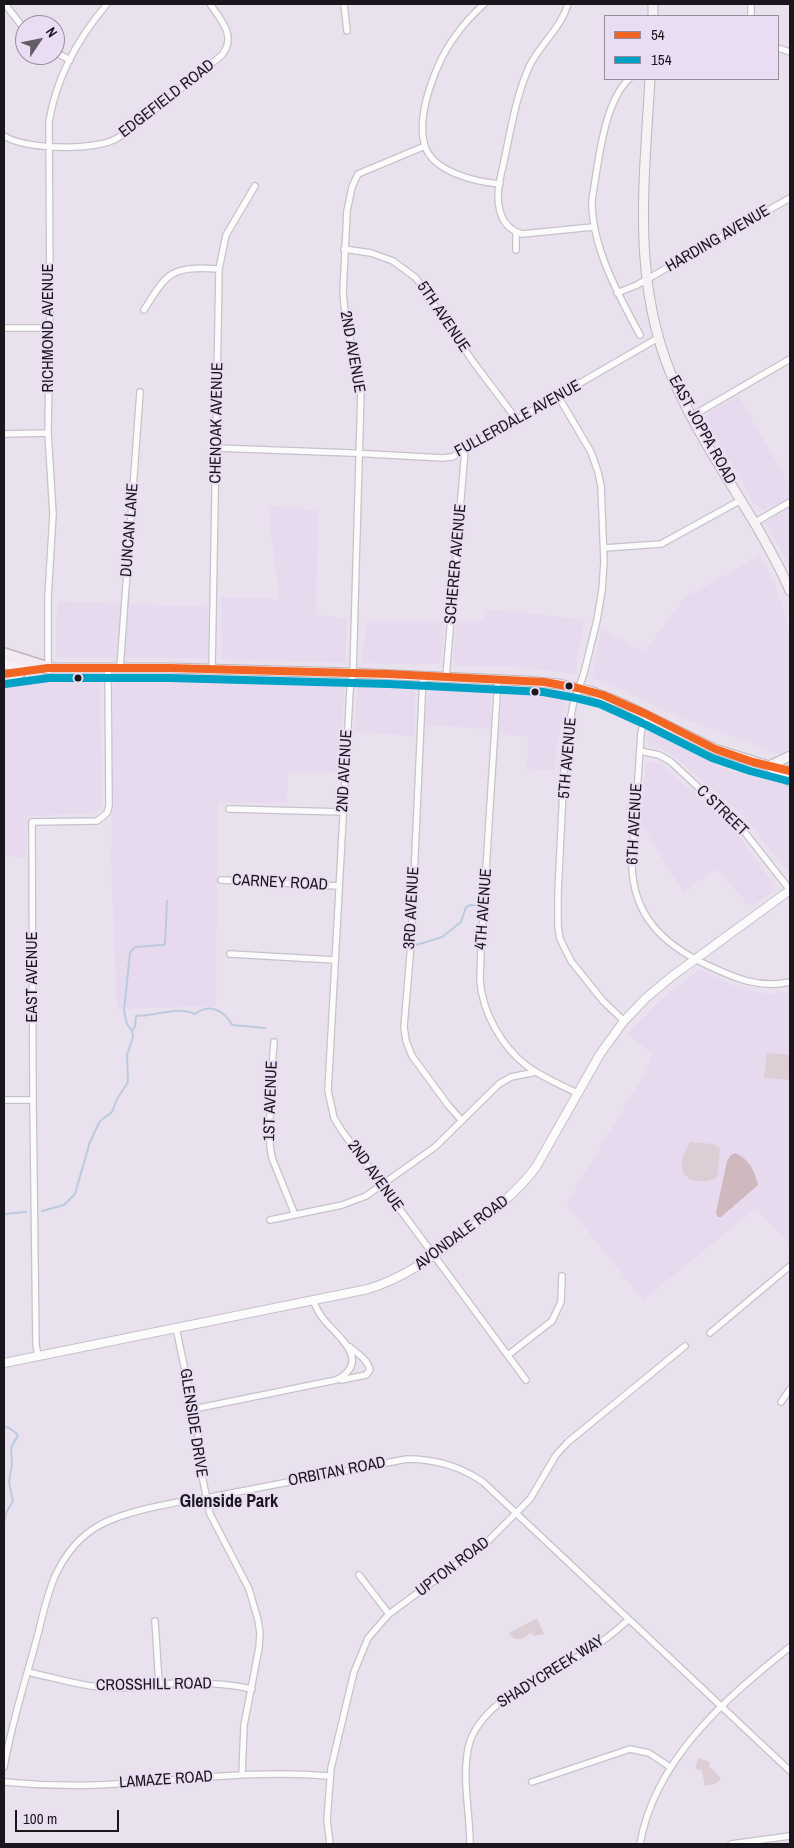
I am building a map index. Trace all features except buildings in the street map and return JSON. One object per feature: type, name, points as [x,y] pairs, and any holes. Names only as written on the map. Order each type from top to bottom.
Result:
[{"type":"highway","points":[[4,654],[48,668]]},
{"type":"highway","points":[[4,679],[19,673]]},
{"type":"main road","name":"EAST JOPPA ROAD","points":[[650,80],[643,244],[651,312],[658,338],[673,379],[692,416],[754,523],[790,591]]},
{"type":"main road","points":[[4,664],[48,668],[212,669],[353,673],[544,682],[578,688],[603,696],[646,714],[715,749],[790,771]]},
{"type":"main road","points":[[4,674],[48,668]]},
{"type":"main road","points":[[768,766],[790,756]]},
{"type":"main road","points":[[768,766],[790,782]]},
{"type":"street","points":[[5,4],[15,17]]},
{"type":"street","name":"RICHMOND AVENUE","points":[[48,668],[48,596],[54,514],[48,433],[50,328],[48,146],[52,107],[60,82],[70,60],[90,26],[107,4]]},
{"type":"street","name":"EDGEFIELD ROAD","points":[[4,136],[25,145],[48,146],[101,144],[110,142],[126,133],[227,49],[229,34],[210,4]]},
{"type":"street","points":[[344,4],[347,31]]},
{"type":"street","points":[[484,4],[456,34],[435,74],[423,116],[425,146],[432,158],[445,169],[458,175],[500,184]]},
{"type":"street","points":[[568,4],[564,18],[537,54],[524,79],[513,118],[498,199],[501,214],[507,225],[516,232],[531,234],[594,228]]},
{"type":"street","points":[[65,57],[70,60]]},
{"type":"street","points":[[627,80],[623,84],[606,125],[592,200],[594,228],[607,270],[640,336]]},
{"type":"street","name":"2ND AVENUE","points":[[425,146],[358,174],[352,187],[347,211],[343,309],[361,390],[360,453],[353,673],[350,690],[328,1091],[334,1118],[342,1131],[526,1380]]},
{"type":"street","name":"CHENOAK AVENUE","points":[[212,669],[219,269],[226,235],[255,186]]},
{"type":"street","name":"HARDING AVENUE","points":[[617,293],[632,288],[790,198]]},
{"type":"street","points":[[516,232],[516,250]]},
{"type":"street","name":"5TH AVENUE","points":[[344,249],[371,253],[393,261],[416,278],[474,363],[517,420]]},
{"type":"street","points":[[144,310],[159,286],[171,274],[193,268],[219,269]]},
{"type":"street","points":[[4,328],[50,328]]},
{"type":"street","name":"FULLERDALE AVENUE","points":[[216,448],[452,457],[658,338]]},
{"type":"street","points":[[692,416],[790,360]]},
{"type":"street","name":"DUNCAN LANE","points":[[120,668],[140,392]]},
{"type":"street","name":"5TH AVENUE","points":[[558,396],[591,452],[598,472],[601,486],[604,548],[604,576],[597,620],[584,673],[573,705],[565,750],[557,908],[558,926],[560,939],[571,961],[597,994],[624,1021]]},
{"type":"street","points":[[4,434],[48,433]]},
{"type":"street","name":"SCHERER AVENUE","points":[[446,677],[465,450]]},
{"type":"street","points":[[604,548],[661,544],[741,500]]},
{"type":"street","points":[[754,523],[790,502]]},
{"type":"street","name":"EAST AVENUE","points":[[38,1356],[36,1345],[33,1100],[32,822],[97,821],[107,813],[109,806],[108,668]]},
{"type":"street","name":"3RD AVENUE","points":[[423,676],[411,944],[404,1027],[406,1041],[412,1056],[448,1105],[462,1120]]},
{"type":"street","name":"4TH AVENUE","points":[[498,680],[480,981],[488,1012],[504,1041],[515,1055],[536,1072],[577,1093]]},
{"type":"street","name":"6TH AVENUE","points":[[646,714],[641,732],[632,864],[636,891],[644,912],[660,935],[695,960],[747,982],[772,985],[790,982]]},
{"type":"street","name":"C STREET","points":[[640,751],[659,755],[670,761],[746,833],[790,890]]},
{"type":"street","points":[[228,809],[343,812]]},
{"type":"street","name":"CARNEY ROAD","points":[[221,880],[339,886]]},
{"type":"street","name":"AVONDALE ROAD","points":[[4,1363],[368,1289],[406,1274],[434,1256],[517,1190],[536,1166],[600,1054],[624,1021],[659,987],[790,890]]},
{"type":"street","points":[[230,954],[335,960]]},
{"type":"street","name":"1ST AVENUE","points":[[274,1042],[270,1091],[270,1146],[272,1158],[295,1215]]},
{"type":"street","points":[[270,1220],[348,1204],[366,1196],[435,1147],[501,1082],[524,1073],[536,1072]]},
{"type":"street","points":[[4,1100],[33,1100]]},
{"type":"street","points":[[710,1333],[790,1266]]},
{"type":"street","points":[[508,1355],[552,1321],[561,1302],[562,1276]]},
{"type":"street","points":[[194,1409],[366,1375],[370,1370],[369,1365],[324,1320],[313,1300]]},
{"type":"street","name":"GLENSIDE DRIVE","points":[[176,1328],[194,1409],[201,1471],[210,1514],[246,1582],[256,1610],[260,1633],[257,1665],[244,1725],[242,1775]]},
{"type":"street","name":"UPTON ROAD","points":[[330,1844],[328,1820],[329,1776],[354,1672],[373,1632],[389,1614],[474,1553],[530,1499],[556,1456],[568,1442],[685,1346]]},
{"type":"street","points":[[336,1380],[349,1371],[352,1362],[350,1347]]},
{"type":"street","points":[[781,1402],[790,1390]]},
{"type":"street","name":"ORBITAN ROAD","points":[[4,1767],[28,1672],[56,1574],[68,1553],[87,1533],[101,1524],[124,1514],[186,1500],[206,1498],[407,1458],[426,1459],[462,1469],[489,1487],[790,1771]]},
{"type":"street","points":[[359,1575],[389,1614]]},
{"type":"street","name":"SHADYCREEK WAY","points":[[470,1844],[466,1761],[469,1743],[480,1720],[498,1703],[586,1652],[628,1620]]},
{"type":"street","points":[[155,1621],[159,1684]]},
{"type":"street","points":[[640,1844],[649,1808],[670,1767],[685,1747],[750,1678],[790,1647]]},
{"type":"street","name":"CROSSHILL ROAD","points":[[28,1672],[78,1684],[106,1688],[212,1683],[252,1689]]},
{"type":"street","points":[[532,1782],[630,1749],[649,1753],[670,1767]]},
{"type":"street","name":"LAMAZE ROAD","points":[[4,1782],[55,1786],[242,1775],[298,1773],[329,1776]]},
{"type":"street","points":[[731,1844],[790,1836]]},
{"type":"shaded area","points":[[738,395],[790,486],[790,497],[764,511],[754,503],[705,417],[710,411]]},
{"type":"shaded area","points":[[268,506],[318,510],[316,614],[348,619],[345,663],[222,659],[221,597],[279,599]]},
{"type":"shaded area","points":[[790,507],[790,565],[766,524],[770,519]]},
{"type":"shaded area","points":[[759,555],[776,587],[790,634],[790,748],[784,755],[684,719],[592,678],[601,629],[644,652],[686,596]]},
{"type":"shaded area","points":[[57,601],[208,607],[208,658],[58,658],[56,652]]},
{"type":"shaded area","points":[[485,610],[513,611],[584,620],[575,674],[515,667],[456,666],[453,660],[457,621],[484,621]]},
{"type":"shaded area","points":[[367,621],[445,621],[440,664],[361,663]]},
{"type":"shaded area","points":[[33,678],[94,678],[100,683],[102,808],[92,813],[28,816],[26,858],[4,856],[4,687]]},
{"type":"shaded area","points":[[114,678],[345,680],[339,772],[288,773],[287,803],[218,803],[216,1006],[117,1009],[111,860]]},
{"type":"shaded area","points":[[361,684],[411,686],[415,690],[415,736],[354,732],[358,688]]},
{"type":"shaded area","points":[[434,688],[486,690],[491,697],[490,729],[424,725],[428,692]]},
{"type":"shaded area","points":[[502,692],[563,696],[566,701],[557,743],[555,770],[527,769],[528,737],[499,734]]},
{"type":"shaded area","points":[[649,730],[657,731],[727,770],[779,783],[789,789],[790,874],[743,815],[675,757],[664,750],[648,745],[646,735]]},
{"type":"shaded area","points":[[657,762],[735,830],[774,885],[772,893],[750,907],[717,869],[683,892],[641,824],[646,763]]},
{"type":"shaded area","points":[[700,969],[740,989],[769,994],[790,991],[790,1244],[755,1209],[643,1300],[566,1204],[645,1073],[653,1054],[627,1034],[661,999]]},
{"type":"shaded area","points":[[767,1053],[790,1055],[790,1080],[764,1078]]},
{"type":"shaded area","points":[[690,1142],[713,1144],[720,1148],[717,1178],[696,1181],[686,1176],[682,1165]]},
{"type":"shaded area","points":[[735,1153],[751,1166],[758,1185],[721,1217],[718,1217],[716,1213],[727,1161]]},
{"type":"shaded area","points":[[537,1618],[544,1634],[534,1636],[531,1633],[522,1639],[514,1639],[509,1633]]},
{"type":"shaded area","points":[[698,1758],[710,1762],[709,1766],[721,1778],[717,1783],[705,1786],[702,1771],[695,1769]]},
{"type":"waterway","points":[[89,1144],[100,1121],[112,1112],[117,1099],[128,1082],[127,1055],[133,1037],[124,1011],[130,953],[135,947],[165,944],[167,901]]},
{"type":"waterway","points":[[416,945],[442,937],[461,922],[466,907],[471,905],[480,906]]},
{"type":"waterway","points":[[132,1031],[135,1026],[136,1016],[178,1011],[195,1014],[206,1009],[221,1012],[232,1025],[265,1028]]},
{"type":"waterway","points":[[42,1211],[64,1205],[75,1194],[89,1145]]},
{"type":"waterway","points":[[4,1214],[26,1212]]},
{"type":"waterway","points":[[4,1426],[18,1435],[11,1448],[12,1464],[9,1482],[13,1501],[6,1513],[4,1523]]},
{"type":"transit line","name":"54","points":[[4,674],[48,668],[170,668],[389,674],[544,682],[603,695],[646,714],[715,749],[753,762],[790,771]]},
{"type":"transit line","name":"154","points":[[5,684],[49,678],[170,678],[389,684],[543,692],[600,704],[712,758],[788,781]]},
{"type":"district","name":"Glenside Park","points":[[229,1502]]}]
